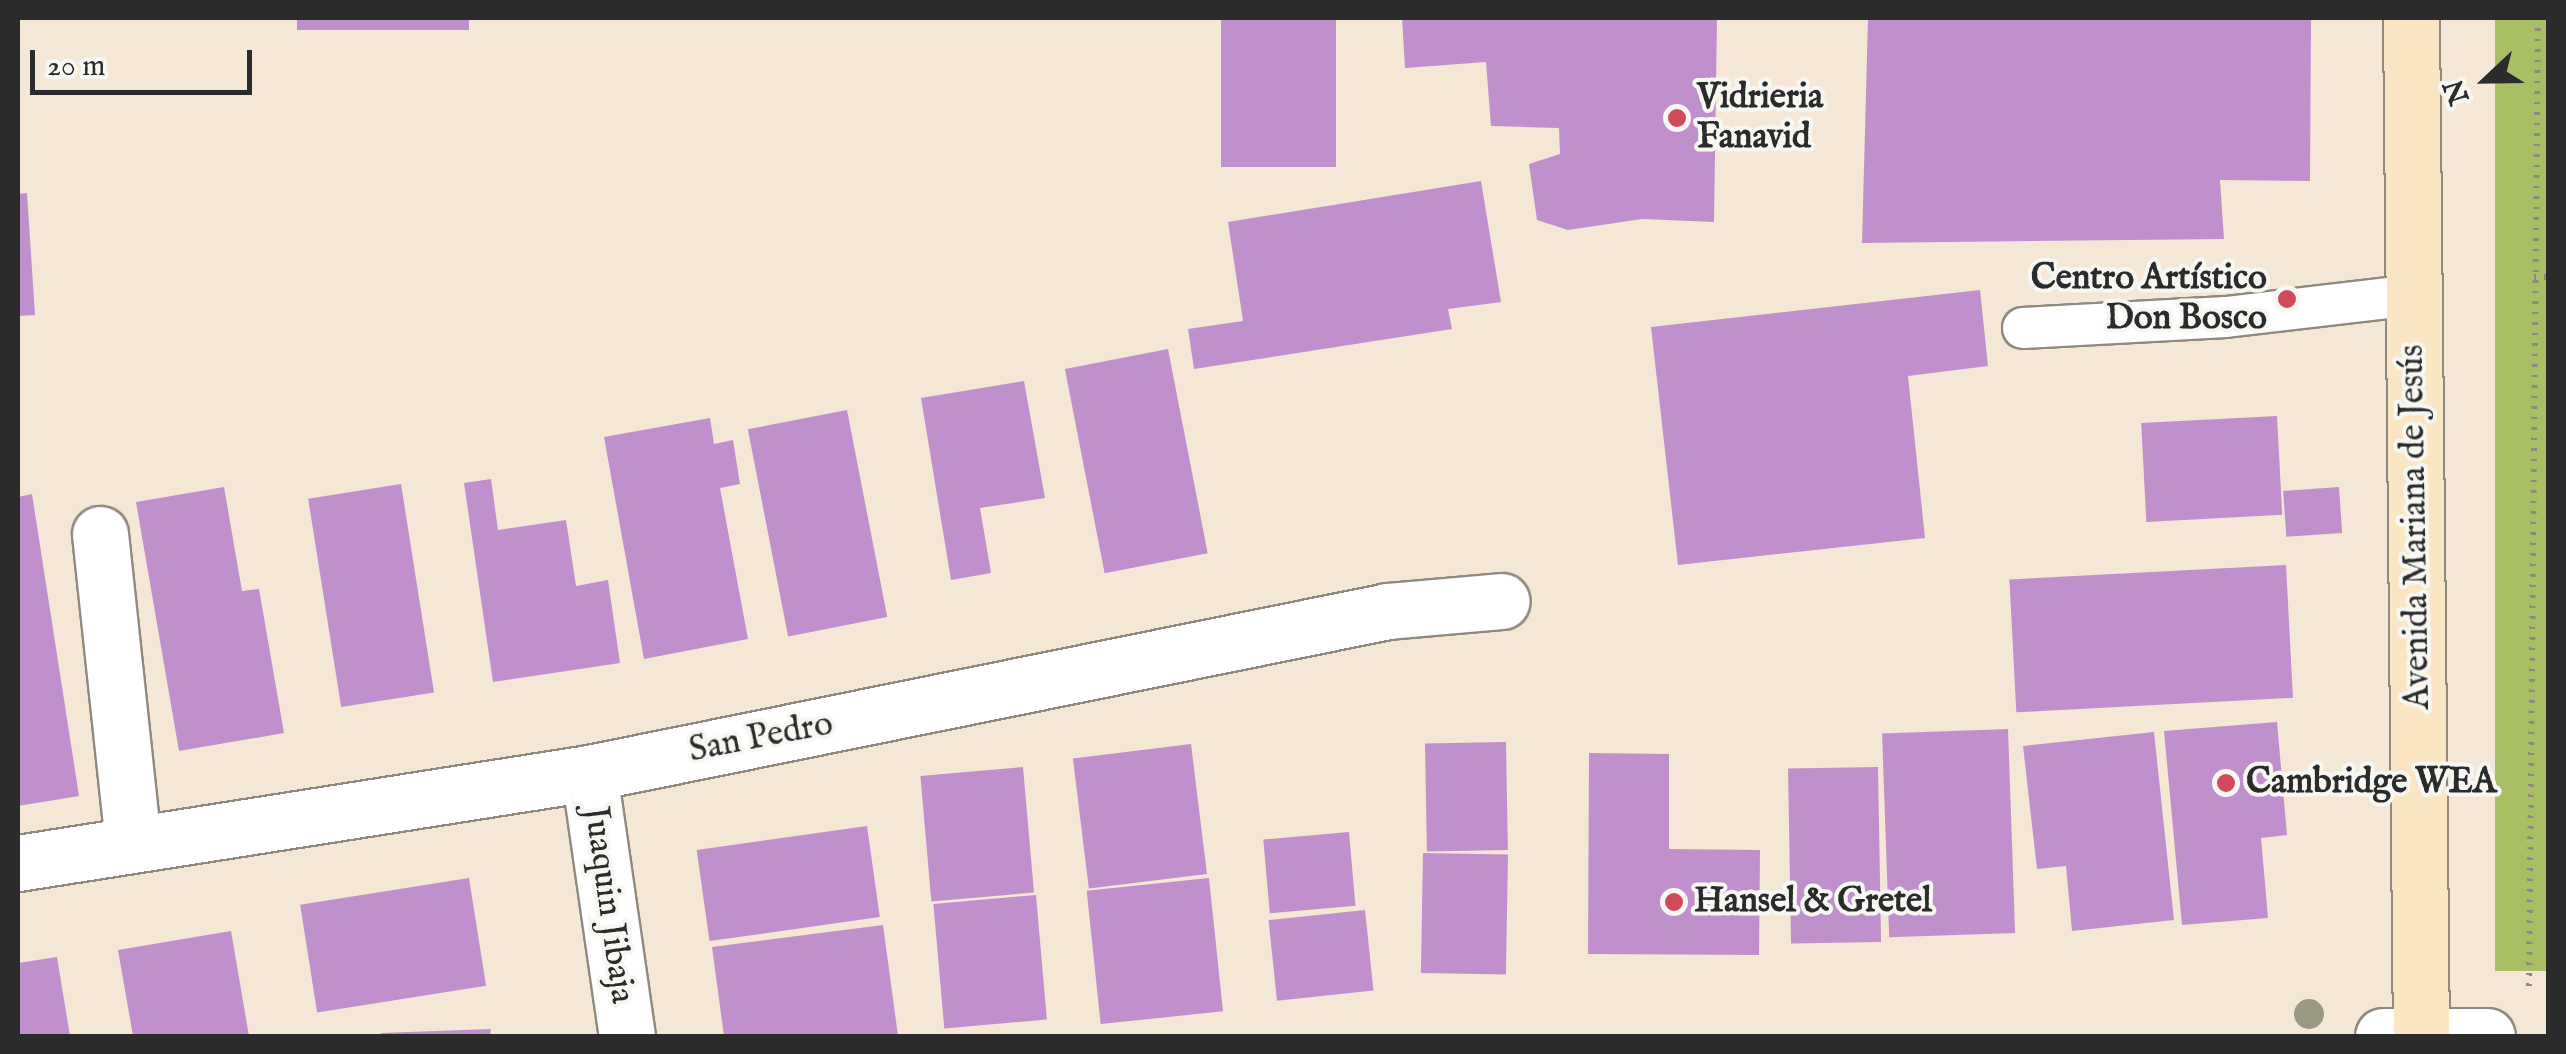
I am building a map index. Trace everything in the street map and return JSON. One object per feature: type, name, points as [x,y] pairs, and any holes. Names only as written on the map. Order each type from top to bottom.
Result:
[{"type":"main road","name":"Avenida Mariana de Jesús","points":[[2408,1035],[2412,18]]},
{"type":"street","points":[[100,534],[132,844]]},
{"type":"street","name":"San Pedro","points":[[18,864],[589,773],[1388,611],[1502,601]]},
{"type":"street","name":"Juaquin Jibaja","points":[[589,773],[627,1036]]},
{"type":"street","points":[[2408,1035],[2487,1036]]},
{"type":"lane","points":[[2023,328],[2226,317],[2413,295]]},
{"type":"path","points":[[2528,1002],[2538,18]]},
{"type":"path","points":[[2534,277],[2548,277]]},
{"type":"green space","points":[[2495,18],[2548,18],[2548,971],[2495,971]]},
{"type":"building","points":[[297,18],[469,18],[469,30],[297,30]]},
{"type":"building","points":[[1221,18],[1336,18],[1336,167],[1221,167]]},
{"type":"building","points":[[1402,18],[1717,18],[1714,222],[1642,219],[1568,230],[1537,220],[1529,164],[1560,154],[1559,128],[1491,126],[1486,62],[1405,68]]},
{"type":"building","points":[[1868,18],[2311,18],[2310,181],[2220,180],[2224,239],[1862,243]]},
{"type":"building","points":[[1481,181],[1501,302],[1448,309],[1452,329],[1194,369],[1188,329],[1243,321],[1228,222]]},
{"type":"building","points":[[27,193],[35,315],[18,316],[18,194]]},
{"type":"building","points":[[1980,290],[1988,366],[1908,376],[1925,538],[1678,565],[1651,327]]},
{"type":"building","points":[[1168,349],[1208,553],[1105,573],[1065,369]]},
{"type":"building","points":[[1024,381],[1045,498],[980,508],[991,573],[951,580],[921,398]]},
{"type":"building","points":[[847,410],[887,617],[788,636],[748,429]]},
{"type":"building","points":[[2277,416],[2282,515],[2146,522],[2141,423]]},
{"type":"building","points":[[710,418],[714,444],[733,440],[740,484],[720,488],[748,639],[644,659],[604,437]]},
{"type":"building","points":[[491,479],[498,530],[566,520],[576,586],[608,580],[620,663],[493,682],[464,483]]},
{"type":"building","points":[[401,484],[434,692],[341,707],[308,499]]},
{"type":"building","points":[[224,487],[242,591],[259,589],[284,733],[179,751],[136,502]]},
{"type":"building","points":[[2339,487],[2342,533],[2286,537],[2283,491]]},
{"type":"building","points":[[32,494],[79,796],[18,806],[18,497]]},
{"type":"building","points":[[2286,565],[2293,698],[2016,712],[2009,579]]},
{"type":"building","name":"Cambridge WEA","points":[[2277,722],[2287,835],[2261,838],[2268,918],[2182,925],[2164,731]]},
{"type":"building","points":[[2008,729],[2015,933],[1889,937],[1882,733]]},
{"type":"building","points":[[2154,732],[2174,920],[2072,931],[2066,866],[2037,869],[2023,746]]},
{"type":"building","points":[[1506,742],[1508,850],[1427,851],[1425,743]]},
{"type":"building","points":[[1191,744],[1207,874],[1089,889],[1073,759]]},
{"type":"building","name":"Hansel & Gretel","points":[[1589,753],[1669,754],[1669,849],[1760,850],[1759,955],[1588,954]]},
{"type":"building","points":[[1023,767],[1034,893],[931,901],[920,776]]},
{"type":"building","points":[[1878,767],[1881,942],[1791,944],[1788,769]]},
{"type":"building","points":[[867,826],[880,917],[709,941],[697,850]]},
{"type":"building","points":[[1349,832],[1355,906],[1270,913],[1263,839]]},
{"type":"building","points":[[1423,853],[1508,854],[1506,974],[1421,973]]},
{"type":"building","points":[[469,878],[486,986],[317,1012],[300,905]]},
{"type":"building","points":[[1209,878],[1223,1011],[1101,1024],[1087,891]]},
{"type":"building","points":[[1036,895],[1047,1020],[944,1029],[933,904]]},
{"type":"building","points":[[1365,910],[1373,991],[1277,1001],[1269,920]]},
{"type":"building","points":[[883,925],[898,1036],[724,1036],[712,947]]},
{"type":"building","points":[[231,931],[249,1036],[133,1036],[118,950]]},
{"type":"building","points":[[57,957],[70,1036],[18,1036],[18,963]]},
{"type":"building","points":[[491,1029],[490,1036],[381,1036],[381,1033]]},
{"type":"place","name":"Vidrieria Fanavid","points":[[1677,118]]},
{"type":"place","name":"Centro Artístico Don Bosco","points":[[2287,299]]},
{"type":"place","name":"Cambridge WEA","points":[[2226,783]]},
{"type":"place","name":"Hansel & Gretel","points":[[1674,902]]}]
